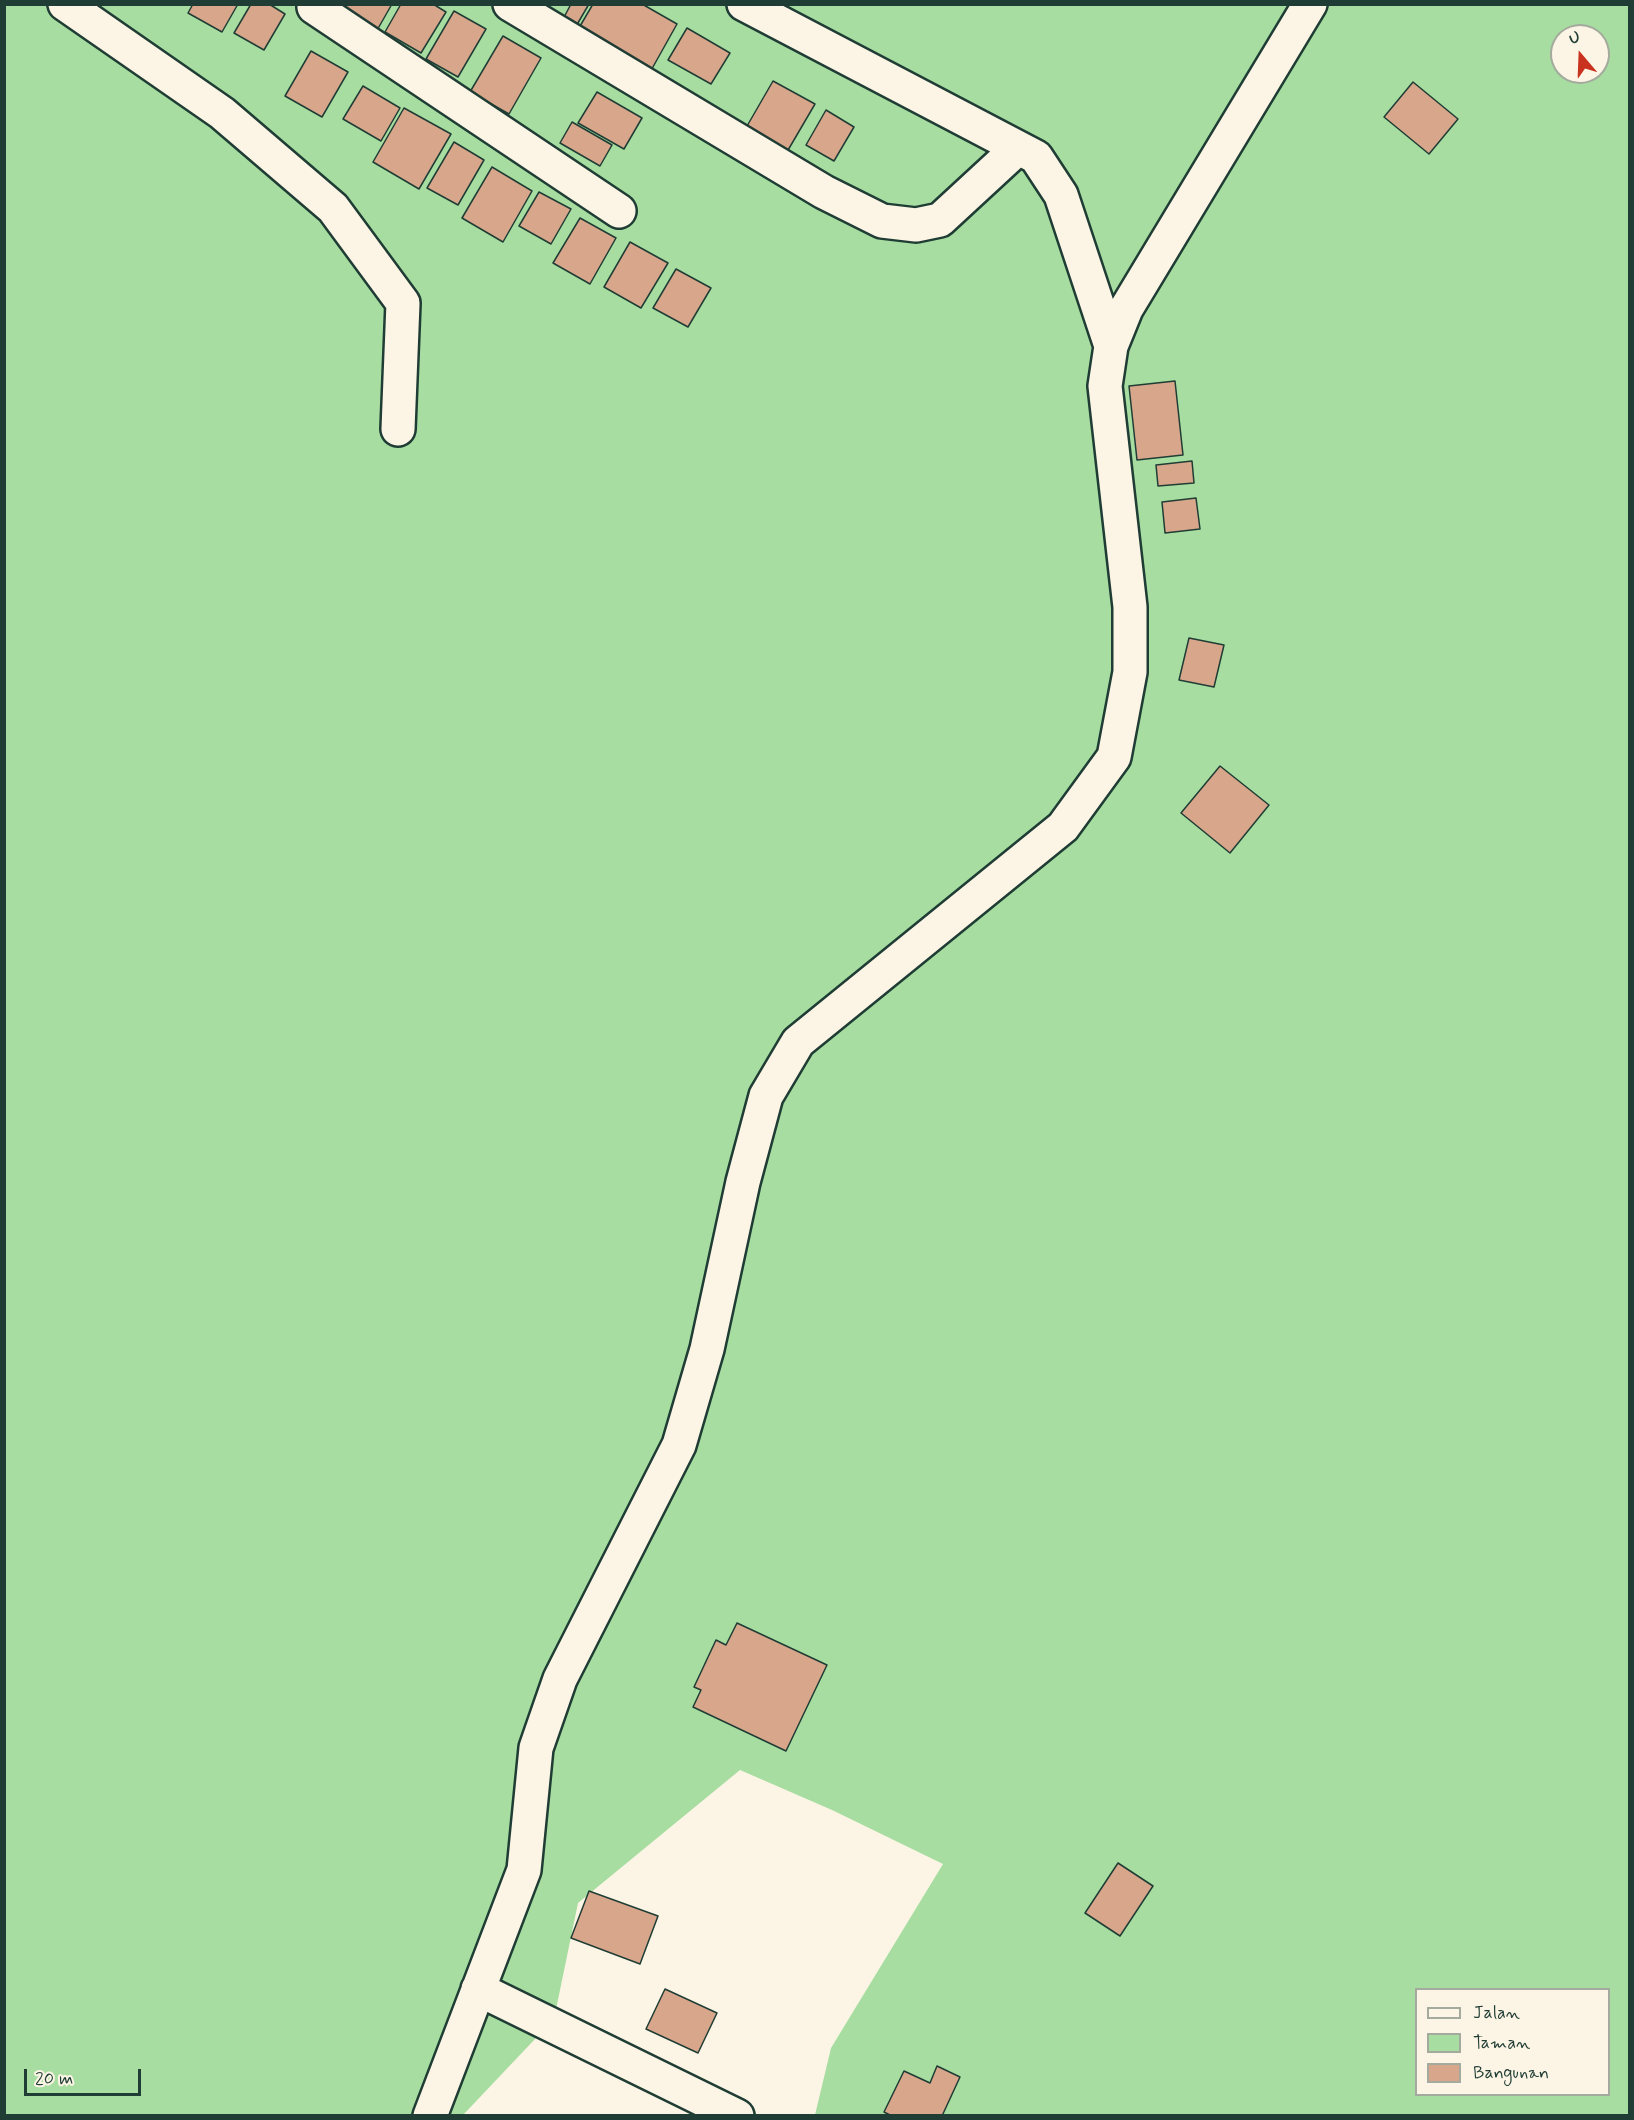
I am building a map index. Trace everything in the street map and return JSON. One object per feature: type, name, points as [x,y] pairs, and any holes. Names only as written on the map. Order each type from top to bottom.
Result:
[{"type":"street","points":[[65,4],[222,113],[333,208],[403,303],[398,429]]},
{"type":"street","points":[[510,4],[824,192],[882,221],[916,225],[940,220],[1018,148]]},
{"type":"street","points":[[744,4],[1036,158],[1061,195],[1111,346]]},
{"type":"street","points":[[430,2115],[524,1870],[536,1749],[560,1679],[679,1445],[707,1349],[743,1182],[766,1096],[798,1042],[1063,827],[1114,757],[1130,672],[1130,608],[1105,386],[1111,346],[1126,309],[1310,4]]},
{"type":"street","points":[[314,5],[619,211]]},
{"type":"street","points":[[478,1989],[737,2115]]},
{"type":"green space","points":[[5,5],[1629,5],[1629,2115],[815,2115],[831,2048],[943,1864],[832,1810],[740,1770],[578,1903],[554,2019],[463,2115],[5,2116]]},
{"type":"building","points":[[193,4],[238,4],[222,32],[188,13]]},
{"type":"building","points":[[251,4],[269,4],[285,14],[264,50],[234,33]]},
{"type":"building","points":[[339,4],[392,4],[376,32]]},
{"type":"building","points":[[401,4],[433,4],[446,12],[421,53],[385,32]]},
{"type":"building","points":[[571,4],[589,4],[575,28],[562,21]]},
{"type":"building","points":[[593,4],[642,4],[677,24],[649,74],[576,33]]},
{"type":"building","points":[[454,11],[486,29],[458,77],[426,59]]},
{"type":"building","points":[[687,28],[730,53],[711,84],[668,60]]},
{"type":"building","points":[[503,36],[541,58],[509,114],[470,92]]},
{"type":"building","points":[[311,51],[348,72],[322,117],[285,96]]},
{"type":"building","points":[[773,81],[815,104],[784,157],[743,133]]},
{"type":"building","points":[[1413,82],[1458,119],[1429,154],[1384,117]]},
{"type":"building","points":[[363,86],[400,108],[381,141],[343,119]]},
{"type":"building","points":[[597,92],[642,118],[624,149],[578,123]]},
{"type":"building","points":[[404,108],[451,134],[419,189],[373,162]]},
{"type":"building","points":[[826,110],[854,127],[834,161],[806,145]]},
{"type":"building","points":[[572,122],[612,145],[600,166],[560,143]]},
{"type":"building","points":[[454,142],[484,160],[458,205],[427,188]]},
{"type":"building","points":[[492,167],[532,191],[503,242],[462,218]]},
{"type":"building","points":[[539,192],[571,209],[551,244],[519,226]]},
{"type":"building","points":[[580,218],[616,238],[590,284],[553,263]]},
{"type":"building","points":[[630,242],[668,263],[641,308],[604,287]]},
{"type":"building","points":[[676,269],[711,288],[688,327],[653,308]]},
{"type":"building","points":[[1175,381],[1183,455],[1137,460],[1129,386]]},
{"type":"building","points":[[1192,461],[1194,483],[1158,486],[1156,465]]},
{"type":"building","points":[[1196,498],[1200,529],[1165,533],[1162,502]]},
{"type":"building","points":[[1189,638],[1224,645],[1214,687],[1179,680]]},
{"type":"building","points":[[1220,766],[1269,805],[1230,853],[1181,813]]},
{"type":"building","points":[[737,1623],[827,1665],[786,1751],[693,1707],[701,1690],[694,1687],[716,1640],[726,1645]]},
{"type":"building","points":[[1118,1863],[1153,1886],[1120,1936],[1085,1913]]},
{"type":"building","points":[[589,1891],[658,1916],[640,1964],[571,1938]]},
{"type":"building","points":[[665,1989],[717,2013],[698,2053],[646,2029]]},
{"type":"building","points":[[937,2066],[960,2077],[942,2116],[892,2116],[884,2112],[904,2071],[930,2083]]}]
